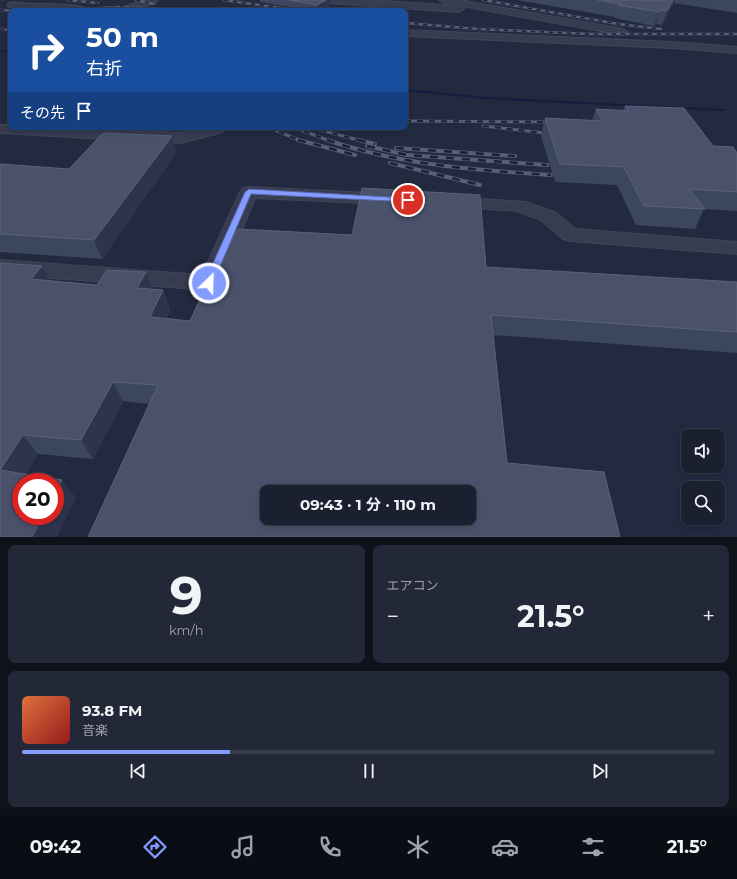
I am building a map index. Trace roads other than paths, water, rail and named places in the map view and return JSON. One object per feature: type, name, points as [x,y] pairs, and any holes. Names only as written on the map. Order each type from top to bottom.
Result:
[{"type":"lane","points":[[129,8],[153,0]]},
{"type":"lane","points":[[326,0],[419,7],[503,10]]},
{"type":"lane","points":[[444,0],[646,37],[672,46],[720,41],[737,42]]},
{"type":"lane","points":[[12,5],[34,8],[70,8]]},
{"type":"lane","points":[[408,33],[737,50]]},
{"type":"lane","points":[[20,130],[180,138],[213,130]]},
{"type":"lane","points":[[0,268],[209,283],[249,192],[408,200]]},
{"type":"lane","points":[[432,201],[519,206],[548,216],[570,235],[737,248]]},
{"type":"waterway","points":[[0,51],[8,52]]},
{"type":"waterway","points":[[408,90],[485,98],[724,110]]},
{"type":"railway","points":[[68,0],[98,3]]},
{"type":"railway","points":[[136,0],[154,4]]},
{"type":"railway","points":[[224,0],[281,8]]},
{"type":"railway","points":[[483,0],[618,24],[661,29]]},
{"type":"railway","points":[[100,8],[144,8]]},
{"type":"railway","points":[[0,10],[8,10]]},
{"type":"railway","points":[[408,23],[478,29],[590,34],[737,34]]},
{"type":"railway","points":[[0,29],[8,30]]},
{"type":"railway","points":[[408,121],[555,122]]},
{"type":"railway","points":[[483,126],[553,134]]},
{"type":"railway","points":[[275,130],[300,140]]},
{"type":"railway","points":[[301,130],[329,140]]},
{"type":"railway","points":[[320,130],[360,140]]},
{"type":"railway","points":[[300,140],[355,155]]},
{"type":"railway","points":[[329,140],[410,161],[494,171],[551,175]]},
{"type":"railway","points":[[360,140],[375,144]]},
{"type":"railway","points":[[367,146],[407,155],[547,165]]},
{"type":"railway","points":[[396,148],[515,156]]},
{"type":"railway","points":[[390,163],[480,185]]}]
